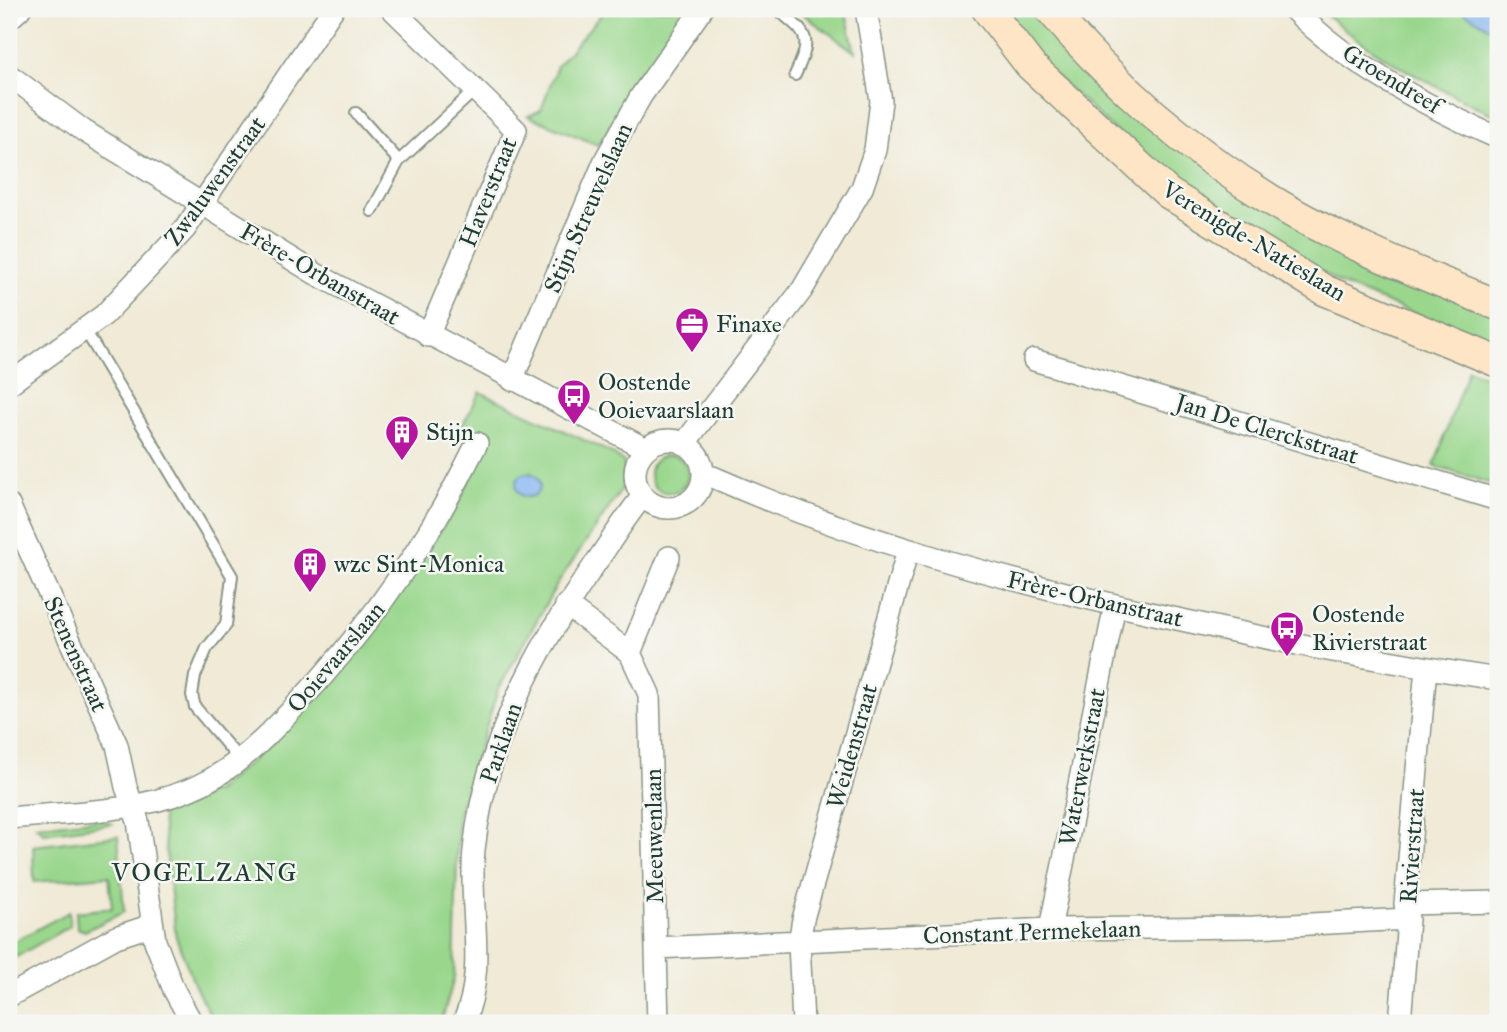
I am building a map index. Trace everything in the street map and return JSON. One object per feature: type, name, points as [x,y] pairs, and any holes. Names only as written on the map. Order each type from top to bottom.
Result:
[{"type":"main road","name":"Verenigde-Natieslaan","points":[[987,9],[1030,65],[1168,193],[1324,289],[1498,362]]},
{"type":"main road","name":"Verenigde-Natieslaan","points":[[1050,9],[1166,126],[1271,200],[1398,265],[1498,305]]},
{"type":"street","points":[[9,19],[20,9]]},
{"type":"street","name":"Zwaluwenstraat","points":[[9,384],[104,315],[185,229],[333,9]]},
{"type":"street","name":"Haverstraat","points":[[392,9],[516,130],[428,336]]},
{"type":"street","name":"Stijn Streuvelslaan","points":[[512,380],[605,160],[641,96],[702,9]]},
{"type":"street","points":[[684,444],[802,290],[862,188],[874,150],[881,101],[866,9]]},
{"type":"street","name":"Groendreef","points":[[1293,9],[1312,28],[1354,60],[1498,138]]},
{"type":"street","name":"Frère-Orbanstraat","points":[[9,75],[84,131],[316,274],[428,336],[646,449]]},
{"type":"street","name":"Jan De Clerckstraat","points":[[1034,360],[1498,500]]},
{"type":"street","points":[[664,440],[684,444],[697,454],[703,477],[698,493],[681,506],[661,507],[643,496],[635,472],[646,449],[664,440]]},
{"type":"street","name":"Ooievaarslaan","points":[[9,818],[135,806],[187,791],[217,776],[264,740],[353,642],[410,563],[477,443]]},
{"type":"street","name":"Frère-Orbanstraat","points":[[703,477],[713,477],[816,519],[908,550],[1032,586],[1284,642],[1498,679]]},
{"type":"street","name":"Parklaan","points":[[463,1023],[472,998],[475,969],[474,851],[481,798],[497,746],[525,676],[566,605],[643,496]]},
{"type":"street","name":"Stenenstraat","points":[[9,505],[117,745],[126,787],[135,806]]},
{"type":"street","name":"Weidenstraat","points":[[803,1023],[799,943],[803,919],[908,550]]},
{"type":"street","points":[[630,653],[669,557]]},
{"type":"street","name":"Meeuwenlaan","points":[[566,605],[630,653],[649,694],[657,1023]]},
{"type":"street","name":"Waterwerkstraat","points":[[1050,929],[1115,605]]},
{"type":"street","name":"Rivierstraat","points":[[1400,1023],[1426,668]]},
{"type":"street","points":[[135,806],[152,925],[160,960],[192,1023]]},
{"type":"street","name":"Constant Permekelaan","points":[[656,948],[1050,929],[1254,926],[1498,902]]},
{"type":"street","points":[[9,996],[116,937],[152,925]]},
{"type":"lane","points":[[777,9],[806,33],[808,45],[794,75]]},
{"type":"lane","points":[[372,211],[399,161],[475,90]]},
{"type":"lane","points":[[356,113],[399,161]]},
{"type":"lane","points":[[85,330],[232,576],[232,598],[226,625],[207,648],[195,676],[192,695],[195,707],[239,759]]},
{"type":"green space","points":[[606,9],[691,9],[598,145],[528,116],[541,110],[557,66]]},
{"type":"green space","points":[[796,9],[845,9],[855,52]]},
{"type":"green space","points":[[997,9],[1038,9],[1127,105],[1498,315],[1498,347],[1345,286],[1155,168],[1035,57]]},
{"type":"green space","points":[[1320,9],[1498,9],[1498,117],[1383,56]]},
{"type":"green space","points":[[1468,369],[1498,382],[1498,486],[1434,466]]},
{"type":"green space","points":[[480,392],[610,452],[624,462],[624,486],[557,584],[498,690],[458,814],[454,978],[441,1023],[215,1023],[195,986],[176,937],[161,811],[216,791],[268,747],[360,650],[456,507],[487,445],[460,430]]},
{"type":"green space","points":[[669,455],[683,460],[688,474],[683,488],[669,493],[655,488],[650,474],[655,460]]},
{"type":"green space","points":[[102,819],[112,824],[44,833],[36,826]]},
{"type":"green space","points":[[118,836],[124,912],[85,931],[77,928],[76,912],[112,908],[109,876],[34,882],[33,846]]},
{"type":"green space","points":[[69,912],[70,926],[9,961],[9,944]]},
{"type":"water","points":[[1459,9],[1498,9],[1498,33]]},
{"type":"water","points":[[528,473],[537,476],[540,485],[537,494],[528,497],[519,494],[516,485],[519,476]]},
{"type":"place","name":"Finaxe","points":[[692,354]]},
{"type":"place","name":"Oostende Ooievaarslaan","points":[[574,426]]},
{"type":"place","name":"Stijn","points":[[402,462]]},
{"type":"place","name":"wzc Sint-Monica","points":[[310,594]]},
{"type":"place","name":"Oostende Rivierstraat","points":[[1287,658]]},
{"type":"district","name":"VOGELZANG","points":[[205,872]]}]
